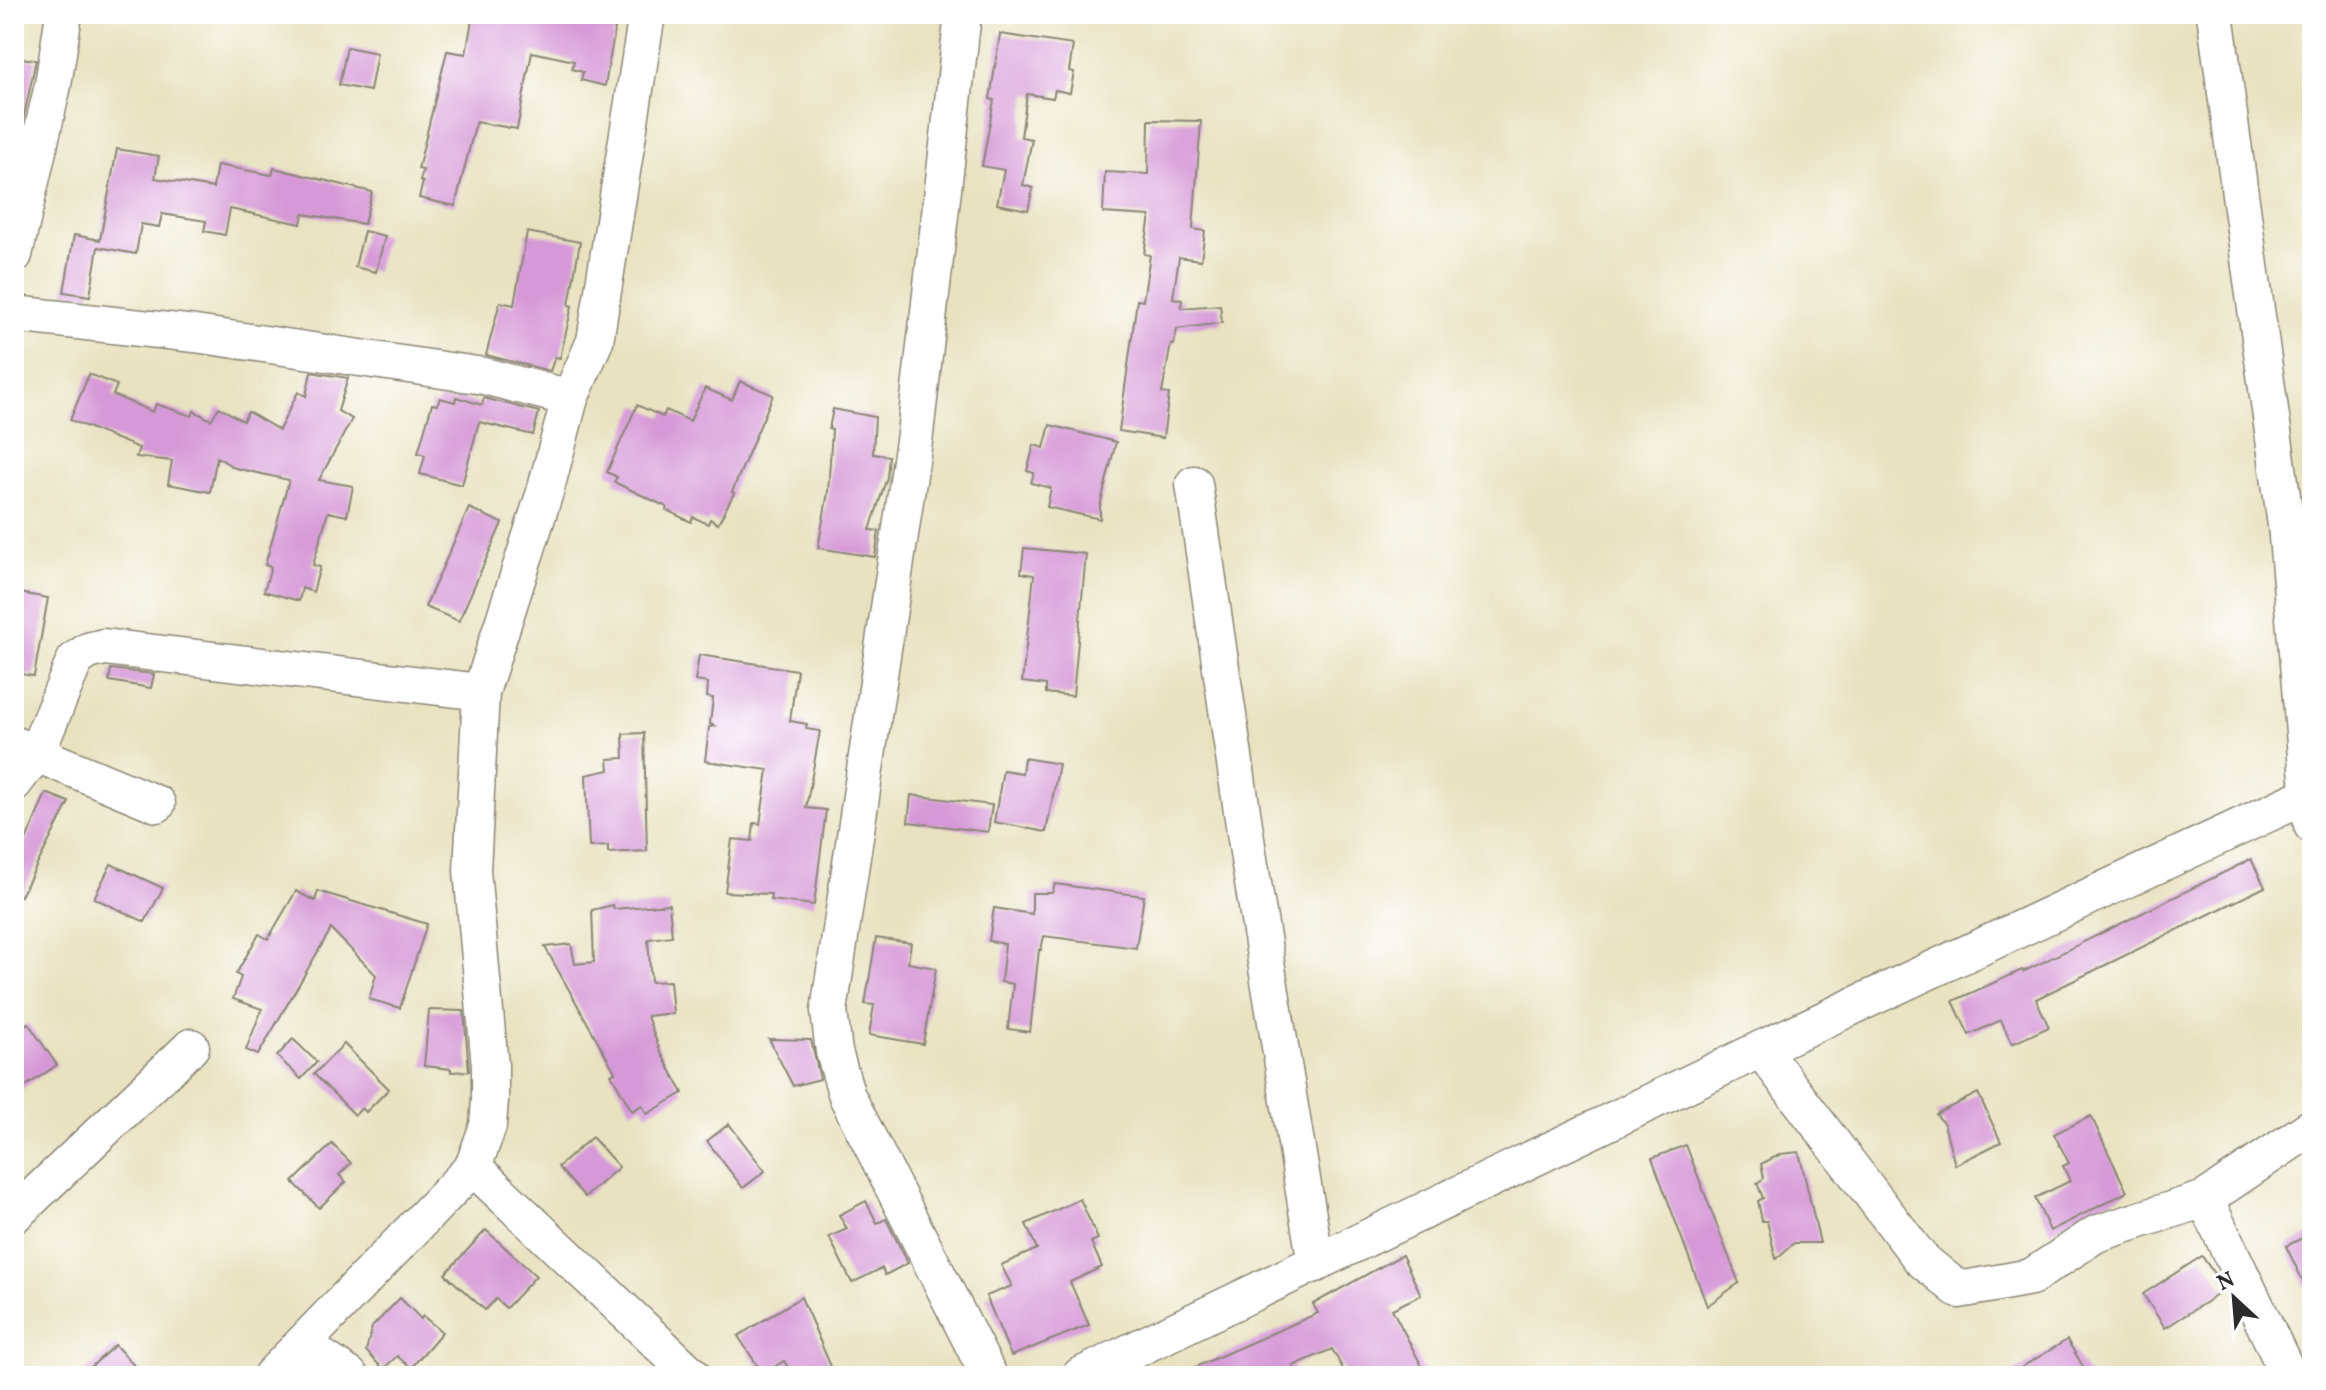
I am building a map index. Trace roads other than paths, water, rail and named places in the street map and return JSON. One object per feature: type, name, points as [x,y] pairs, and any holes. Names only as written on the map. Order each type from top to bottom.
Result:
[{"type":"street","points":[[14,255],[53,85],[64,14]]},
{"type":"street","points":[[271,1376],[473,1167],[488,1126],[490,1066],[472,871],[481,692],[545,492],[570,398],[595,341],[647,14]]},
{"type":"street","points":[[963,14],[915,434],[829,1011],[834,1052],[847,1096],[989,1376]]},
{"type":"street","points":[[1080,1376],[1761,1049],[2310,810],[2299,524],[2215,14]]},
{"type":"street","points":[[14,314],[195,334],[484,376],[570,398]]},
{"type":"street","points":[[1194,484],[1249,859],[1316,1264]]},
{"type":"street","points":[[14,783],[25,749],[75,660],[88,651],[104,647],[481,692]]},
{"type":"street","points":[[25,749],[157,804]]},
{"type":"street","points":[[14,1215],[191,1047]]},
{"type":"street","points":[[1761,1049],[1921,1259],[1959,1290],[2031,1277],[2096,1234],[2205,1199],[2312,1127]]},
{"type":"street","points":[[473,1167],[693,1376]]},
{"type":"street","points":[[2205,1199],[2289,1376]]},
{"type":"street","points":[[302,1344],[350,1376]]}]
